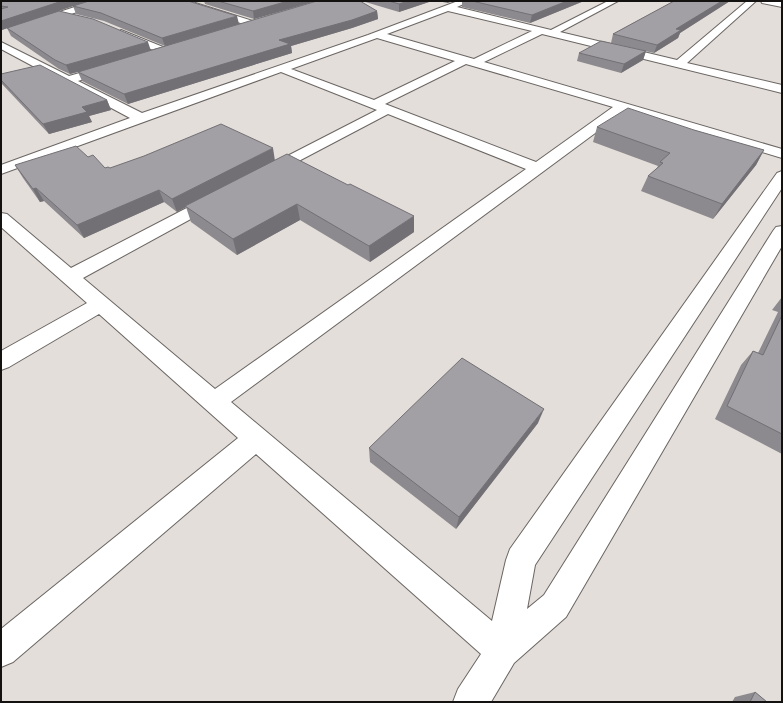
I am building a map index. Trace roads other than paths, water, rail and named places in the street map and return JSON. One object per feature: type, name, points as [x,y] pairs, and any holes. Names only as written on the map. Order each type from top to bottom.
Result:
[{"type":"street","points":[[31,24],[101,1]]},
{"type":"street","points":[[180,1],[256,23],[238,29]]},
{"type":"street","points":[[197,6],[214,1]]},
{"type":"street","points":[[1,170],[141,118],[378,35],[466,1]]},
{"type":"street","points":[[253,180],[381,107],[470,62],[547,32],[614,1]]},
{"type":"street","points":[[679,64],[752,1]]},
{"type":"street","points":[[765,1],[782,4]]},
{"type":"street","points":[[448,8],[782,88]]},
{"type":"street","points":[[61,14],[81,19]]},
{"type":"street","points":[[115,30],[168,50],[150,56]]},
{"type":"street","points":[[378,35],[782,154]]},
{"type":"street","points":[[1,45],[141,118]]},
{"type":"street","points":[[69,80],[120,65]]},
{"type":"street","points":[[282,69],[538,168]]},
{"type":"street","points":[[214,402],[623,106]]},
{"type":"street","points":[[502,651],[521,560],[782,176]]},
{"type":"street","points":[[69,277],[224,195]]},
{"type":"street","points":[[1,218],[502,651]]},
{"type":"street","points":[[471,702],[502,651],[555,606],[782,231]]},
{"type":"street","points":[[1,361],[101,304]]},
{"type":"street","points":[[1,650],[256,438]]}]
